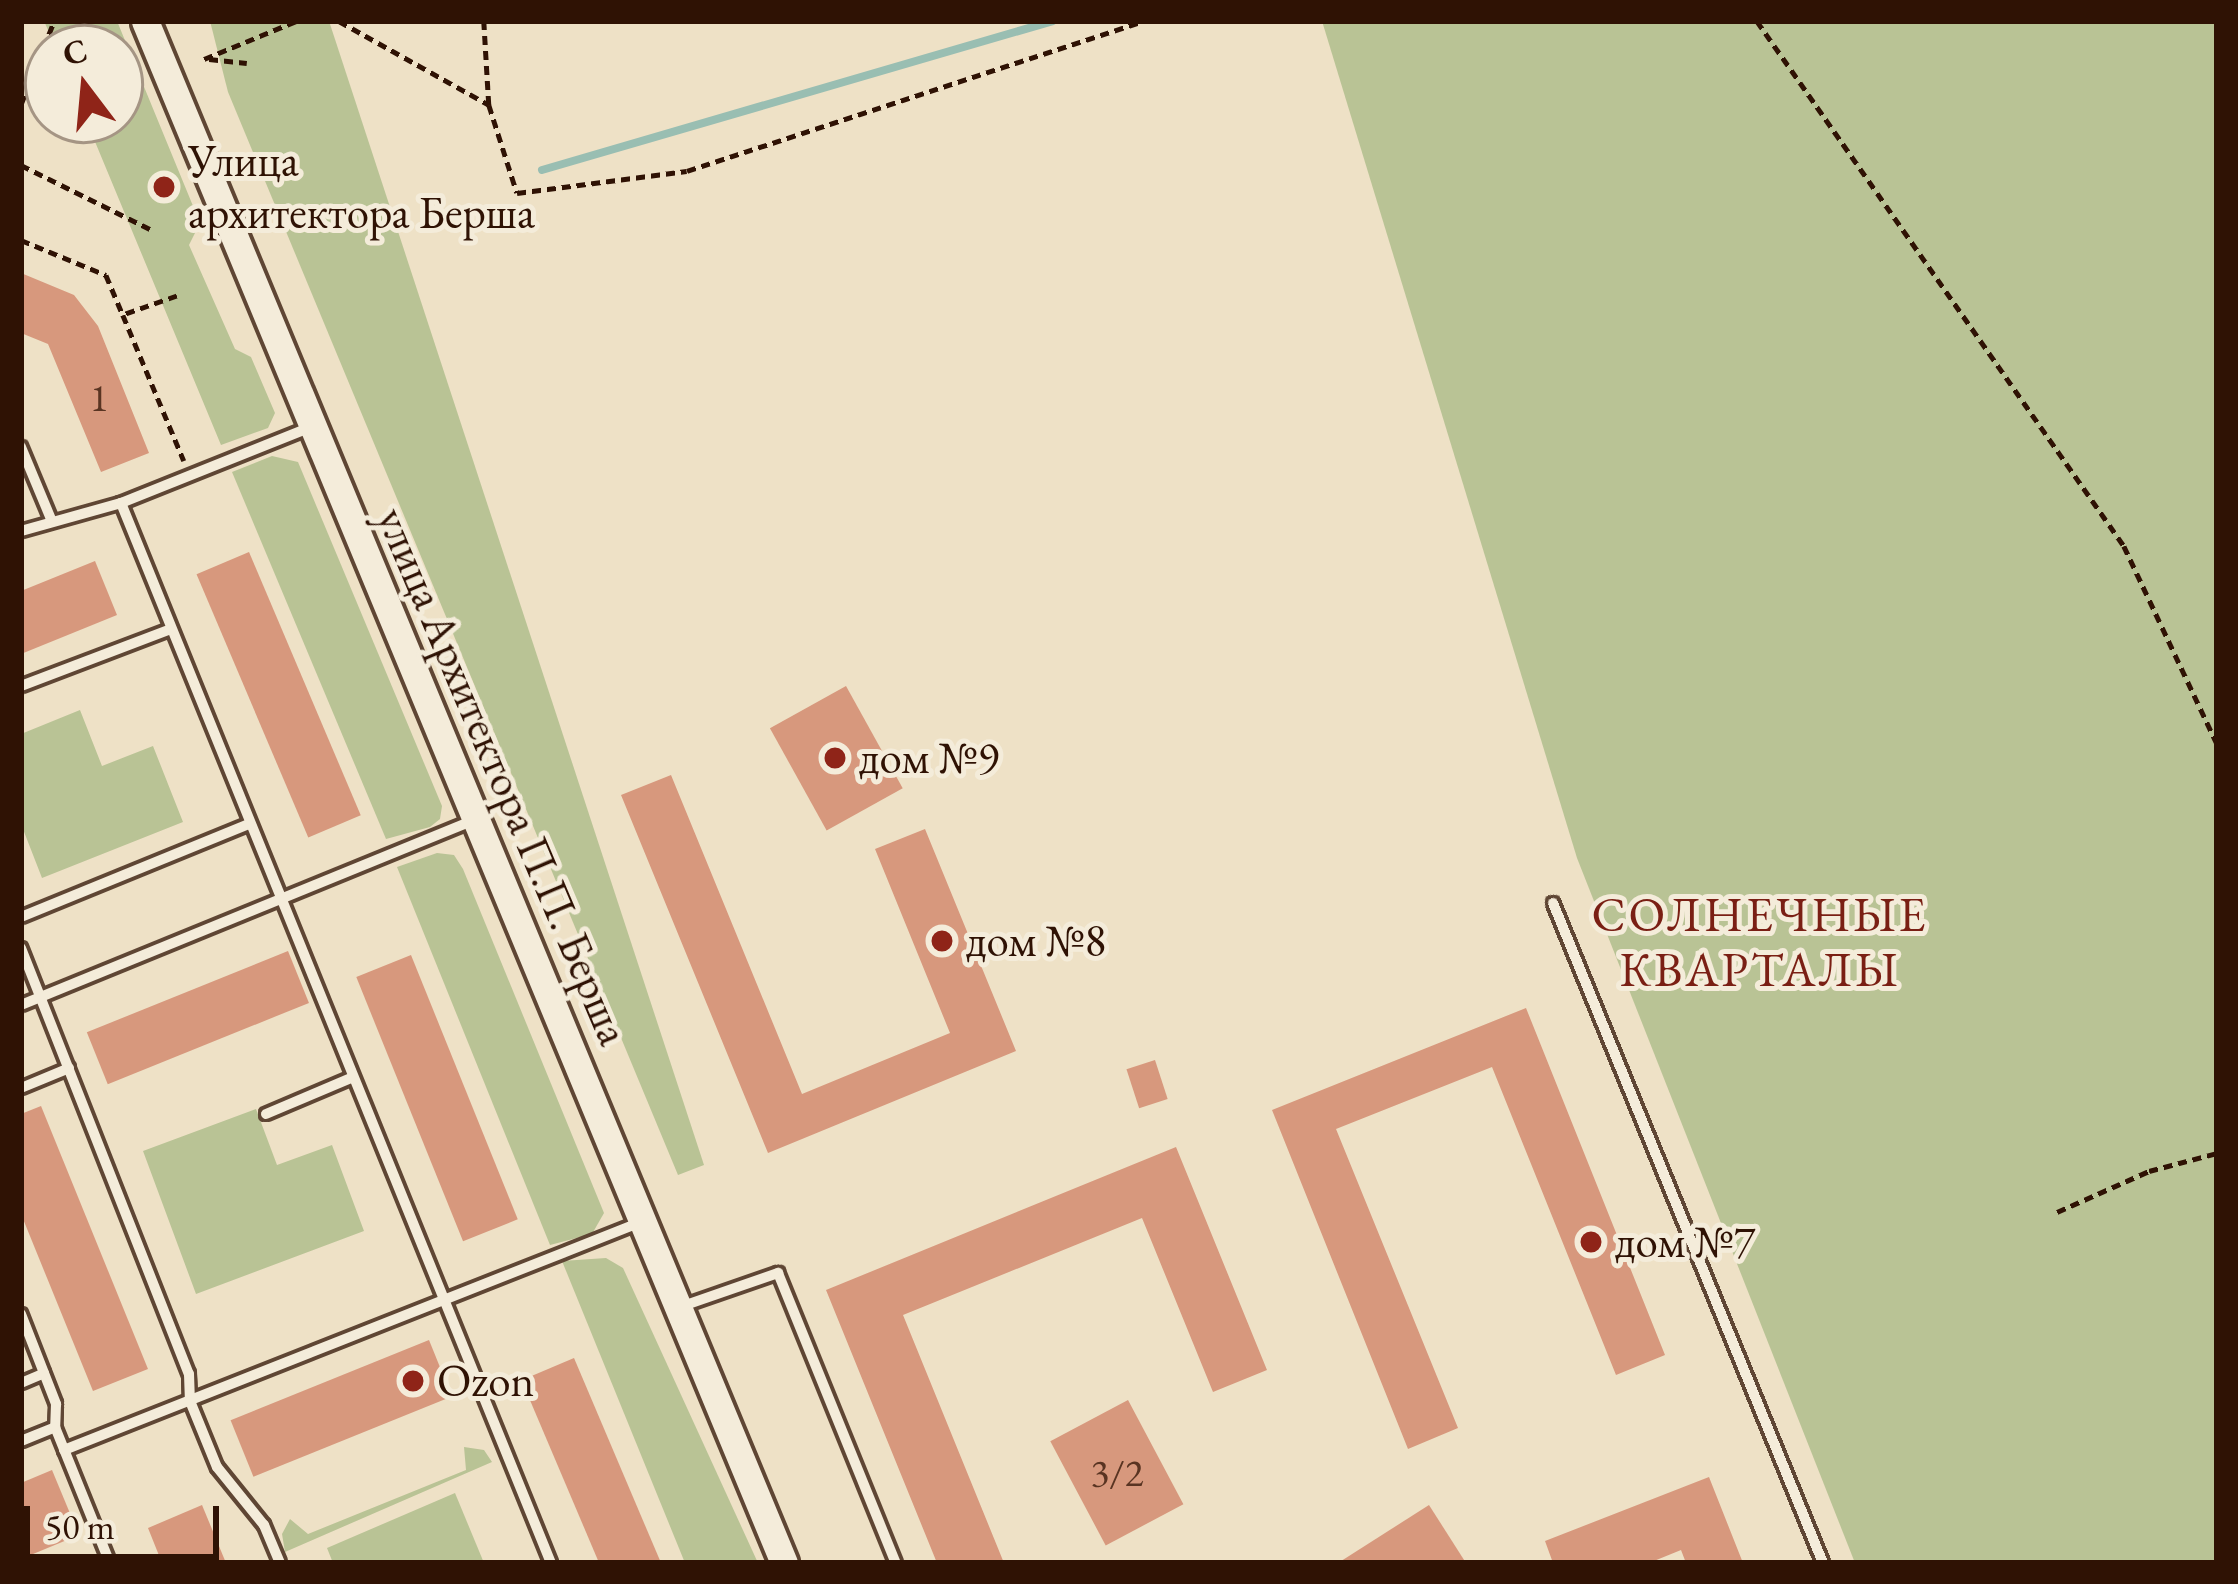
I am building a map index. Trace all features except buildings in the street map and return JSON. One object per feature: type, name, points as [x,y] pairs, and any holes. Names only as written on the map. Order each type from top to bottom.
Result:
[{"type":"street","name":"улица Архитектора П.П. Берша","points":[[145,21],[784,1563]]},
{"type":"lane","points":[[21,531],[121,502],[313,426]]},
{"type":"lane","points":[[21,448],[51,520]]},
{"type":"lane","points":[[121,502],[551,1563]]},
{"type":"lane","points":[[21,686],[171,628]]},
{"type":"lane","points":[[21,1005],[476,820]]},
{"type":"lane","points":[[21,917],[249,824]]},
{"type":"lane","points":[[1553,904],[1823,1563]]},
{"type":"lane","points":[[21,948],[189,1374],[190,1401],[217,1468],[265,1525],[280,1563]]},
{"type":"lane","points":[[21,1088],[69,1068]]},
{"type":"lane","points":[[266,1114],[351,1078]]},
{"type":"lane","points":[[64,1450],[642,1221]]},
{"type":"lane","points":[[678,1307],[778,1273],[896,1563]]},
{"type":"lane","points":[[21,1314],[56,1404],[55,1427],[110,1563]]},
{"type":"lane","points":[[21,1383],[44,1373]]},
{"type":"lane","points":[[21,1441],[55,1427]]},
{"type":"path","points":[[21,104],[54,21]]},
{"type":"path","points":[[247,63],[204,59],[296,21]]},
{"type":"path","points":[[339,21],[489,105]]},
{"type":"path","points":[[484,21],[489,105],[517,193],[687,171],[1144,21]]},
{"type":"path","points":[[1757,21],[2124,546],[2217,744]]},
{"type":"path","points":[[21,165],[150,229]]},
{"type":"path","points":[[21,240],[106,274],[190,475]]},
{"type":"path","points":[[123,315],[177,296]]},
{"type":"path","points":[[2057,1212],[2149,1171],[2217,1153]]},
{"type":"green space","points":[[44,21],[118,24],[45,24]]},
{"type":"green space","points":[[210,21],[329,21],[704,1165],[678,1175],[228,92]]},
{"type":"green space","points":[[1322,21],[2217,21],[2217,1563],[1855,1563],[1577,858]]},
{"type":"green space","points":[[144,87],[200,223],[189,245],[235,349],[251,357],[275,413],[268,428],[221,445],[96,144],[144,144]]},
{"type":"green space","points":[[272,456],[298,462],[442,806],[440,819],[430,827],[386,839],[232,472]]},
{"type":"green space","points":[[80,710],[102,766],[153,746],[183,822],[42,878],[21,824],[21,734]]},
{"type":"green space","points":[[437,853],[454,855],[463,869],[604,1213],[592,1234],[550,1245],[397,867]]},
{"type":"green space","points":[[256,1109],[277,1165],[332,1145],[364,1231],[196,1294],[143,1151]]},
{"type":"green space","points":[[606,1258],[623,1268],[758,1563],[685,1563],[562,1261]]},
{"type":"green space","points":[[464,1447],[484,1450],[492,1462],[285,1552],[282,1534],[290,1519],[308,1534],[466,1470]]},
{"type":"green space","points":[[455,1493],[484,1563],[333,1563],[327,1548]]},
{"type":"waterway","points":[[542,170],[1053,21]]},
{"type":"place","name":"Улица архитектора Берша","points":[[164,187]]},
{"type":"place","name":"дом №9","points":[[835,758]]},
{"type":"place","name":"дом №8","points":[[942,941]]},
{"type":"place","name":"дом №7","points":[[1591,1242]]},
{"type":"place","name":"Ozon","points":[[413,1381]]},
{"type":"district","name":"СОЛНЕЧНЫЕ КВАРТАЛЫ","points":[[1760,942]]}]
